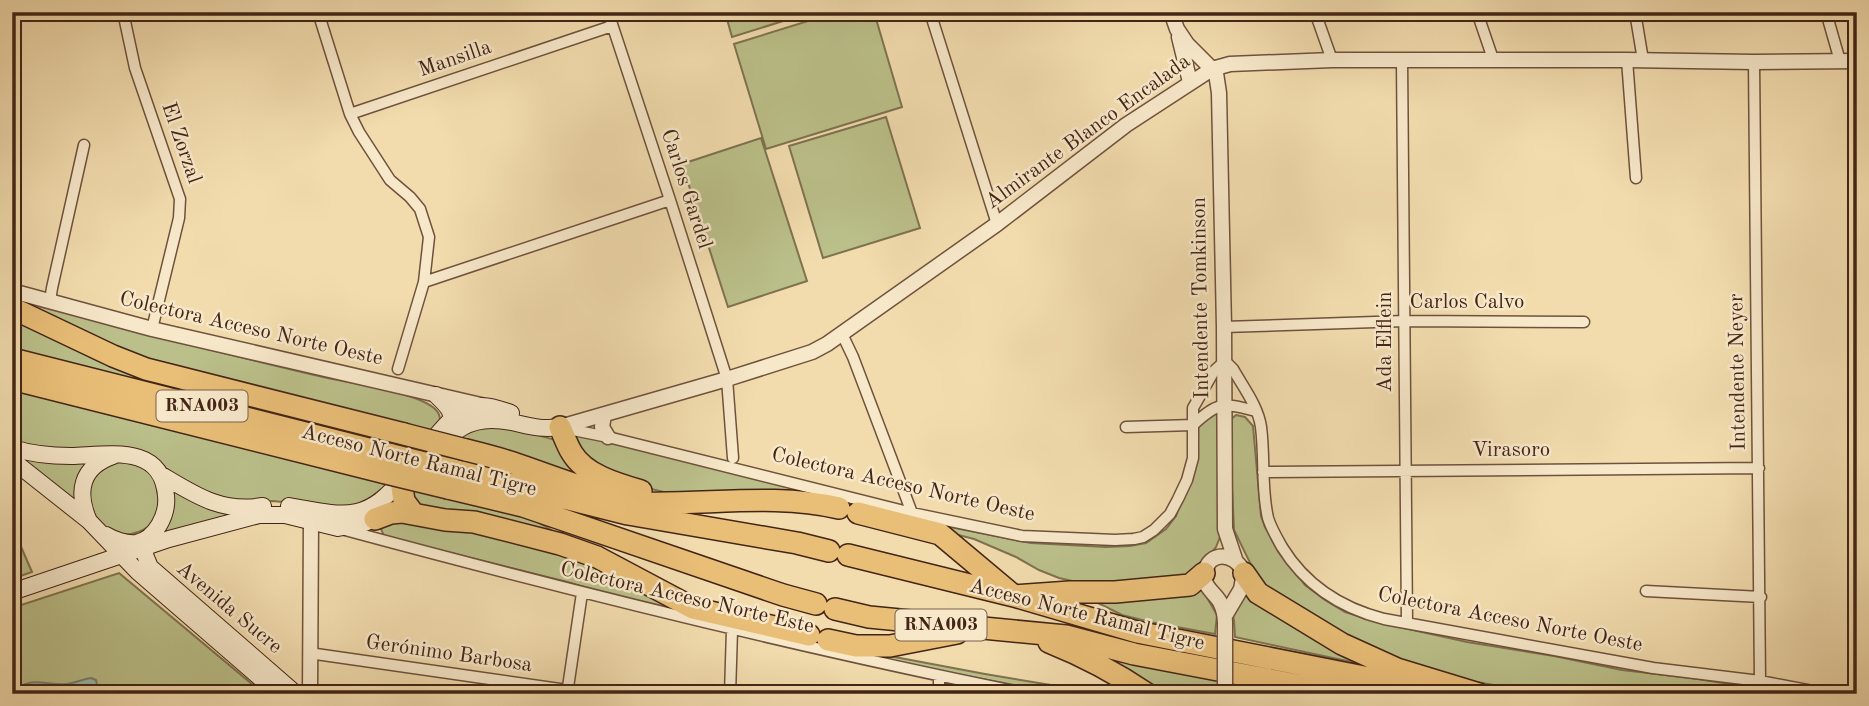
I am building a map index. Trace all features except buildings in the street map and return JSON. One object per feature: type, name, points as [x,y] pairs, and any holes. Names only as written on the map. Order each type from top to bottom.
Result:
[{"type":"highway","points":[[12,307],[146,369],[511,462],[581,488],[624,500],[643,503],[804,502],[940,534],[1014,596],[1115,592],[1190,585],[1210,565]]},
{"type":"highway","name":"Acceso Norte Ramal Tigre","points":[[12,359],[396,475]]},
{"type":"highway","name":"Acceso Norte Ramal Tigre","points":[[12,379],[396,475],[451,479],[628,514],[797,543],[1014,596],[1137,632],[1450,694]]},
{"type":"highway","points":[[560,427],[573,455],[589,470],[635,490],[694,503]]},
{"type":"highway","points":[[396,475],[407,508],[413,513]]},
{"type":"highway","name":"Acceso Norte Ramal Tigre","points":[[451,479],[783,595],[869,617],[1066,636],[1134,654],[1344,694]]},
{"type":"highway","points":[[375,519],[391,513],[413,513],[445,520],[474,522],[560,544],[597,557],[693,608],[856,646],[890,646],[980,629]]},
{"type":"highway","points":[[1239,566],[1258,593],[1342,645],[1397,669],[1479,694]]},
{"type":"highway","points":[[1014,631],[1068,650],[1120,676],[1147,694]]},
{"type":"main road","points":[[436,395],[454,417],[451,435]]},
{"type":"main road","points":[[481,405],[547,421],[560,427]]},
{"type":"main road","name":"Almirante Blanco Encalada","points":[[160,474],[201,498],[224,506],[243,508],[270,504],[335,514],[358,513],[378,503],[396,475],[446,424],[466,410],[481,405]]},
{"type":"main road","name":"Almirante Blanco Encalada","points":[[12,592],[122,555],[143,543],[169,539],[259,515],[285,515],[338,528],[365,523],[387,510],[396,475],[451,435],[479,420],[492,419],[545,430],[560,427]]},
{"type":"main road","points":[[12,448],[50,454],[132,455],[143,459],[155,467],[166,490],[167,502],[160,524],[143,543],[118,541],[101,532],[12,460]]},
{"type":"main road","points":[[89,521],[82,506],[84,480],[91,469],[118,454]]},
{"type":"main road","name":"Avenida Sucre","points":[[101,532],[138,572],[279,694]]},
{"type":"main road","name":"Avenida Sucre","points":[[143,543],[148,563],[157,574],[296,694]]},
{"type":"street","name":"El Zorzal","points":[[124,12],[135,68],[180,199],[179,218],[152,329]]},
{"type":"street","points":[[318,12],[359,132],[390,180],[421,209],[429,237],[424,282],[398,369]]},
{"type":"street","name":"Carlos Gardel","points":[[607,12],[727,379],[733,458]]},
{"type":"street","points":[[930,12],[997,224]]},
{"type":"street","points":[[1171,12],[1190,82]]},
{"type":"street","points":[[1315,12],[1332,60]]},
{"type":"street","points":[[1478,12],[1493,59]]},
{"type":"street","points":[[1635,12],[1643,60]]},
{"type":"street","points":[[1826,12],[1840,61]]},
{"type":"street","name":"Mansilla","points":[[351,114],[612,26]]},
{"type":"street","points":[[1177,29],[1187,44],[1212,69]]},
{"type":"street","name":"Almirante Blanco Encalada","points":[[560,427],[812,352],[842,334],[997,224],[1126,125],[1212,69],[1230,64],[1332,60],[1857,61]]},
{"type":"street","name":"Ada Elflein","points":[[1402,60],[1407,623]]},
{"type":"street","points":[[1627,60],[1636,178]]},
{"type":"street","name":"Intendente Neyer","points":[[1754,62],[1760,681]]},
{"type":"street","name":"Intendente Tomkinson","points":[[1212,69],[1216,74],[1219,93],[1225,529],[1239,566]]},
{"type":"street","points":[[50,301],[84,145]]},
{"type":"street","points":[[424,282],[670,200]]},
{"type":"street","name":"Colectora Acceso Norte Oeste","points":[[12,291],[152,329],[481,405]]},
{"type":"street","name":"Carlos Calvo","points":[[1224,327],[1405,321],[1584,322]]},
{"type":"street","points":[[842,334],[912,513]]},
{"type":"street","name":"Colectora Acceso Norte Oeste","points":[[560,427],[912,513],[1022,536],[1115,540],[1143,537],[1170,514],[1188,480],[1193,458],[1193,408],[1214,371],[1224,362],[1233,369],[1256,411],[1261,426],[1268,519],[1290,559],[1309,581],[1331,598],[1363,613],[1493,640],[1653,668],[1760,681],[1828,694]]},
{"type":"street","points":[[1126,427],[1193,425],[1206,413],[1224,404],[1256,411]]},
{"type":"street","points":[[604,415],[602,426],[608,437]]},
{"type":"street","name":"Virasoro","points":[[1263,472],[1759,468]]},
{"type":"street","points":[[310,694],[311,522]]},
{"type":"street","name":"Colectora Acceso Norte Este","points":[[338,528],[732,630],[1029,694]]},
{"type":"street","name":"Intendente Tomkinson","points":[[1210,565],[1225,529]]},
{"type":"street","points":[[1225,620],[1241,589],[1239,566],[1224,556],[1210,565],[1205,581],[1220,603],[1225,620],[1225,692]]},
{"type":"street","points":[[1646,591],[1760,597]]},
{"type":"street","points":[[567,692],[582,593]]},
{"type":"street","points":[[730,694],[732,630]]},
{"type":"street","name":"Gerónimo Barbosa","points":[[309,653],[583,694]]},
{"type":"street","points":[[939,676],[939,694]]},
{"type":"green space","points":[[725,12],[812,12],[732,37]]},
{"type":"green space","points":[[837,12],[874,12],[902,107],[766,149],[734,44]]},
{"type":"green space","points":[[886,117],[920,228],[823,258],[789,146]]},
{"type":"green space","points":[[761,138],[807,281],[728,307],[682,164]]},
{"type":"green space","points":[[12,298],[252,360],[399,393],[435,409],[440,418],[439,424],[435,433],[158,368]]},
{"type":"green space","points":[[12,316],[88,351],[428,442],[419,455],[12,353]]},
{"type":"green space","points":[[12,383],[397,481],[362,510],[273,501],[243,504],[207,492],[164,469],[12,442]]},
{"type":"green space","points":[[1203,410],[1221,414],[1222,532],[1216,547],[1193,577],[1161,583],[1081,583],[1059,578],[974,539],[821,500],[685,497],[647,488],[600,473],[573,440],[578,435],[586,435],[920,521],[1031,543],[1130,546],[1146,543],[1166,529],[1176,516],[1182,500],[1197,413]]},
{"type":"green space","points":[[1236,415],[1245,417],[1253,426],[1261,516],[1279,553],[1305,585],[1345,612],[1467,642],[1622,670],[1792,694],[1544,694],[1437,675],[1394,663],[1278,598],[1256,575],[1234,530],[1229,421]]},
{"type":"green space","points":[[491,422],[559,441],[586,477],[593,497],[437,459],[458,436]]},
{"type":"green space","points":[[12,451],[97,458],[78,482],[74,504]]},
{"type":"green space","points":[[120,460],[138,462],[153,473],[161,507],[149,526],[131,534],[116,533],[104,528],[95,520],[87,497],[89,485],[95,475],[105,466]]},
{"type":"green space","points":[[169,482],[241,515],[156,536]]},
{"type":"green space","points":[[414,485],[532,519],[567,539],[419,513],[406,495]]},
{"type":"green space","points":[[389,520],[464,528],[558,550],[779,632],[847,648],[1051,685],[1122,686],[1140,694],[1061,694],[732,626],[384,536],[382,524]]},
{"type":"green space","points":[[12,526],[32,572],[12,579]]},
{"type":"green space","points":[[119,573],[264,694],[12,694],[12,608]]},
{"type":"green space","points":[[1201,587],[1217,615],[1215,634],[1122,615],[1092,600]]},
{"type":"green space","points":[[1245,590],[1389,670],[1235,637],[1232,611]]},
{"type":"green space","points":[[1080,648],[1301,694],[1233,694],[1233,689],[1218,686],[1218,694],[1162,694]]},
{"type":"water","points":[[91,678],[96,680],[97,685],[91,694],[12,694],[32,682],[67,684]]}]
